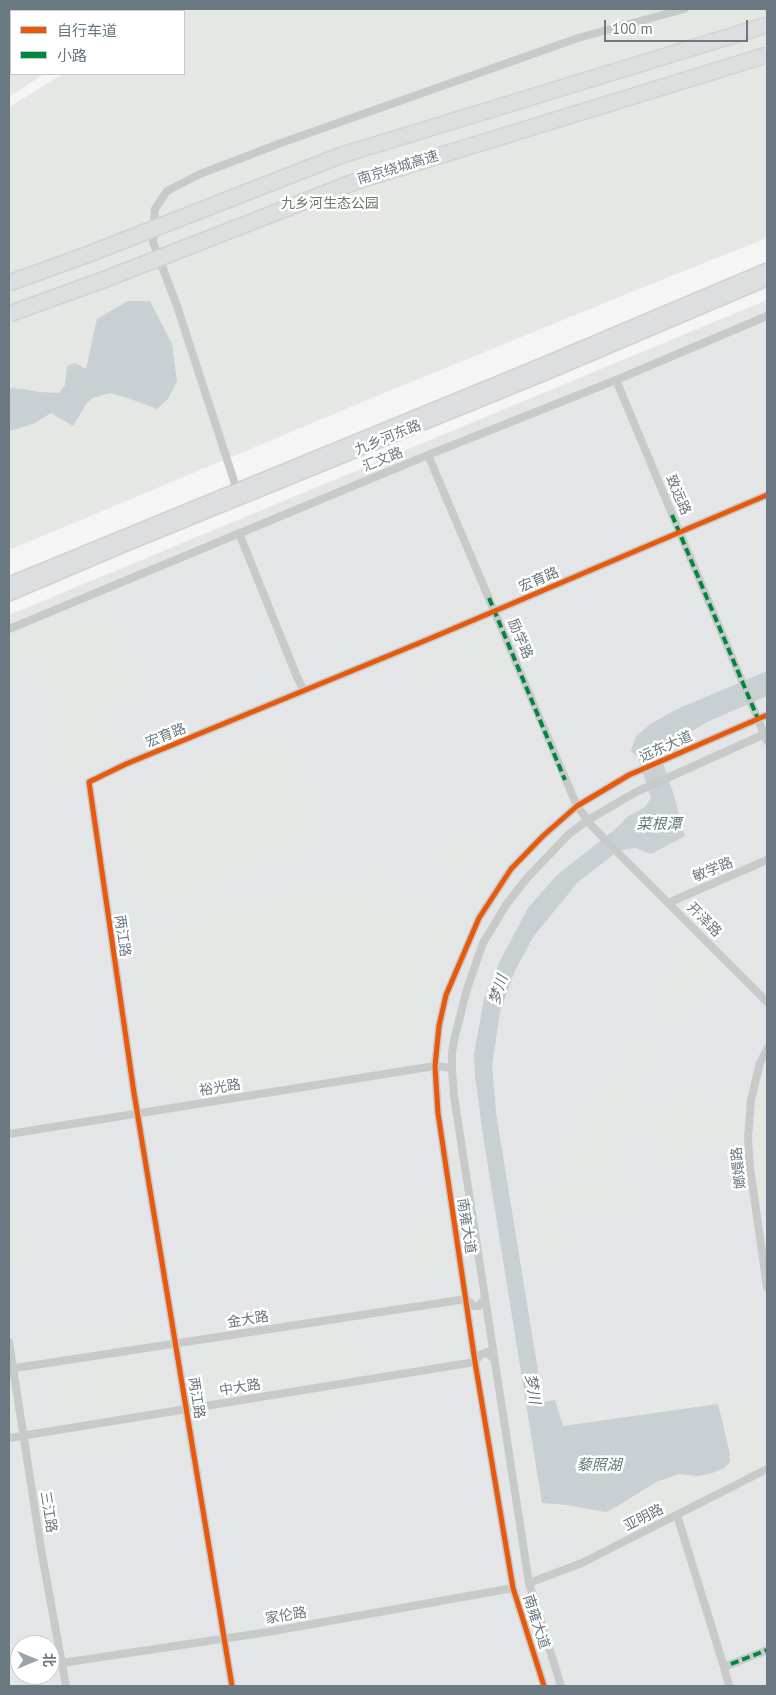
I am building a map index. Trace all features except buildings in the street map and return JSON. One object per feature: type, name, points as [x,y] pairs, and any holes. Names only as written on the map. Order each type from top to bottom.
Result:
[{"type":"highway","name":"南京绕城高速","points":[[9,283],[89,254],[342,155],[767,25]]},
{"type":"highway","name":"南京绕城高速","points":[[9,314],[103,280],[354,182],[767,56]]},
{"type":"main road","name":"九乡河东路","points":[[9,583],[532,368],[767,269]]},
{"type":"main road","name":"九乡河东路","points":[[9,595],[124,546],[546,374],[767,280]]},
{"type":"street","points":[[237,490],[177,306],[153,242],[155,209],[168,191],[200,174],[282,143],[578,38],[684,9]]},
{"type":"street","name":"汇文路","points":[[9,629],[428,455],[616,380],[767,316]]},
{"type":"street","name":"致远路","points":[[616,380],[766,736]]},
{"type":"street","name":"励学路","points":[[428,455],[577,806],[590,822]]},
{"type":"street","name":"宏育路","points":[[89,782],[126,764],[495,611],[767,495]]},
{"type":"street","points":[[239,533],[304,691]]},
{"type":"street","name":"远东大道","points":[[577,806],[629,775],[767,715]]},
{"type":"street","name":"远东大道","points":[[590,822],[636,792],[766,736]]},
{"type":"street","name":"两江路","points":[[89,782],[134,1093],[232,1686]]},
{"type":"street","name":"南雍大道","points":[[544,1686],[513,1588],[475,1362],[438,1113],[435,1066],[439,1026],[446,995],[479,918],[511,869],[543,836],[577,806]]},
{"type":"street","name":"南雍大道","points":[[562,1686],[529,1583],[454,1096],[452,1052],[467,989],[483,943],[526,878],[569,834],[590,822]]},
{"type":"street","name":"开泽路","points":[[590,822],[622,857],[767,1002]]},
{"type":"street","name":"敏学路","points":[[668,903],[767,860]]},
{"type":"street","points":[[479,918],[494,926]]},
{"type":"street","name":"嫏嬛路","points":[[767,1049],[760,1063],[751,1100],[748,1139],[750,1168],[767,1287]]},
{"type":"street","name":"裕光路","points":[[9,1134],[435,1066],[452,1068]]},
{"type":"street","name":"金大路","points":[[11,1369],[466,1299],[474,1306],[479,1306],[484,1298]]},
{"type":"street","name":"三江路","points":[[9,1342],[11,1369],[66,1686]]},
{"type":"street","name":"中大路","points":[[9,1438],[475,1362],[480,1355],[487,1352],[493,1358]]},
{"type":"street","name":"亚明路","points":[[529,1583],[582,1563],[767,1469]]},
{"type":"street","points":[[677,1515],[730,1686]]},
{"type":"street","name":"家伦路","points":[[62,1663],[341,1620],[513,1588]]},
{"type":"street","points":[[724,1667],[767,1650]]},
{"type":"shaded area","points":[[767,300],[767,1686],[14,1686],[60,1685],[60,1635],[10,1635],[10,1649],[9,615]]},
{"type":"green space","points":[[80,9],[143,9],[141,10],[74,10]]},
{"type":"green space","name":"九乡河生态公园","points":[[767,9],[767,238],[384,393],[9,550],[9,107],[61,75],[185,75],[185,10],[164,10]]},
{"type":"green space","points":[[10,23],[10,75],[42,75],[9,97]]},
{"type":"green space","points":[[66,611],[92,620],[107,614],[139,691],[101,710],[117,749],[62,774],[44,662],[9,676],[9,634]]},
{"type":"green space","points":[[497,630],[514,672],[485,685],[474,661],[467,659],[426,677],[420,663]]},
{"type":"green space","points":[[280,734],[321,837],[153,910],[112,805]]},
{"type":"green space","points":[[563,790],[567,801],[532,832],[504,862],[480,896],[471,889],[493,858],[537,810],[533,805]]},
{"type":"green space","points":[[469,841],[476,850],[457,871],[443,862],[441,854],[455,845]]},
{"type":"green space","points":[[371,877],[458,927],[441,965],[431,1002],[418,920],[407,912],[361,890]]},
{"type":"green space","points":[[344,885],[345,897],[366,895],[403,913],[410,921],[427,1021],[417,1041],[403,1058],[182,1091],[165,1081],[155,1070],[139,969],[155,943],[176,926],[205,919],[204,909]]},
{"type":"green space","points":[[696,939],[725,965],[673,1015],[654,1003]]},
{"type":"green space","points":[[638,1049],[644,1051],[632,1118],[598,1105]]},
{"type":"green space","points":[[767,1068],[767,1197],[759,1200],[753,1119],[758,1105],[759,1089]]},
{"type":"green space","points":[[749,1092],[744,1135],[661,1160],[657,1129],[641,1124],[643,1111],[696,1097],[703,1120],[736,1110],[733,1097]]},
{"type":"green space","points":[[591,1115],[627,1126],[618,1171],[559,1174]]},
{"type":"green space","points":[[611,1181],[615,1190],[637,1192],[633,1201],[558,1213],[562,1249],[541,1254],[533,1187]]},
{"type":"green space","points":[[9,1189],[20,1259],[9,1260]]},
{"type":"green space","points":[[439,1228],[445,1264],[408,1270],[402,1233]]},
{"type":"green space","points":[[458,1307],[461,1328],[444,1330],[440,1310]]},
{"type":"green space","points":[[155,1324],[158,1340],[87,1352],[84,1336]]},
{"type":"green space","points":[[348,1324],[356,1375],[202,1400],[194,1348]]},
{"type":"green space","points":[[462,1336],[465,1356],[447,1359],[444,1339]]},
{"type":"green space","points":[[71,1339],[73,1354],[21,1362],[18,1347]]},
{"type":"green space","points":[[158,1352],[166,1403],[90,1415],[82,1364]]},
{"type":"green space","points":[[78,1365],[86,1416],[61,1420],[53,1369]]},
{"type":"green space","points":[[521,1374],[542,1503],[567,1505],[595,1511],[656,1482],[679,1474],[698,1476],[718,1404],[563,1426],[559,1397],[565,1396],[568,1422],[750,1393],[758,1449],[767,1446],[767,1462],[592,1550],[575,1528],[542,1535],[537,1508],[528,1508],[510,1379],[512,1375]]},
{"type":"green space","points":[[9,1377],[17,1428],[9,1430]]},
{"type":"green space","points":[[360,1386],[363,1404],[284,1415],[281,1397]]},
{"type":"green space","points":[[249,1403],[252,1418],[214,1424],[211,1410]]},
{"type":"green space","points":[[167,1416],[170,1432],[137,1437],[135,1421]]},
{"type":"green space","points":[[114,1425],[117,1441],[33,1455],[30,1438]]},
{"type":"green space","points":[[9,1640],[10,1685],[14,1686],[9,1686]]},
{"type":"water","points":[[9,9],[48,9],[10,10],[9,16]]},
{"type":"water","points":[[128,301],[150,301],[172,344],[177,381],[168,399],[157,409],[110,393],[92,398],[86,404],[73,426],[51,413],[33,424],[9,431],[9,388],[59,393],[65,385],[67,366],[75,363],[86,369],[97,319]]},
{"type":"water","points":[[767,671],[767,696],[707,722],[659,751],[685,836],[651,854],[635,848],[618,851],[578,882],[533,937],[514,973],[500,1012],[492,1066],[496,1113],[543,1402],[555,1400],[563,1426],[718,1404],[730,1462],[724,1468],[712,1473],[698,1476],[679,1474],[656,1482],[606,1512],[567,1505],[542,1503],[475,1075],[474,1054],[484,999],[501,959],[528,908],[557,875],[618,827],[627,817],[645,807],[651,798],[638,757],[631,751],[636,736],[651,724],[675,710]]},
{"type":"marked path","points":[[672,515],[758,719]]},
{"type":"marked path","points":[[489,598],[565,780]]},
{"type":"marked path","points":[[731,1664],[767,1650]]},
{"type":"cycle path","points":[[232,1686],[134,1093],[89,782],[126,764],[429,639],[767,495]]},
{"type":"cycle path","points":[[544,1686],[513,1588],[475,1362],[438,1113],[435,1066],[439,1026],[446,995],[479,918],[511,869],[543,836],[577,806],[629,775],[767,715]]},
{"type":"water label","name":"菜根潭","points":[[659,825]]},
{"type":"water label","name":"梦川","points":[[499,990]]},
{"type":"water label","name":"梦川","points":[[532,1389]]},
{"type":"water label","name":"藜照湖","points":[[599,1466]]}]
